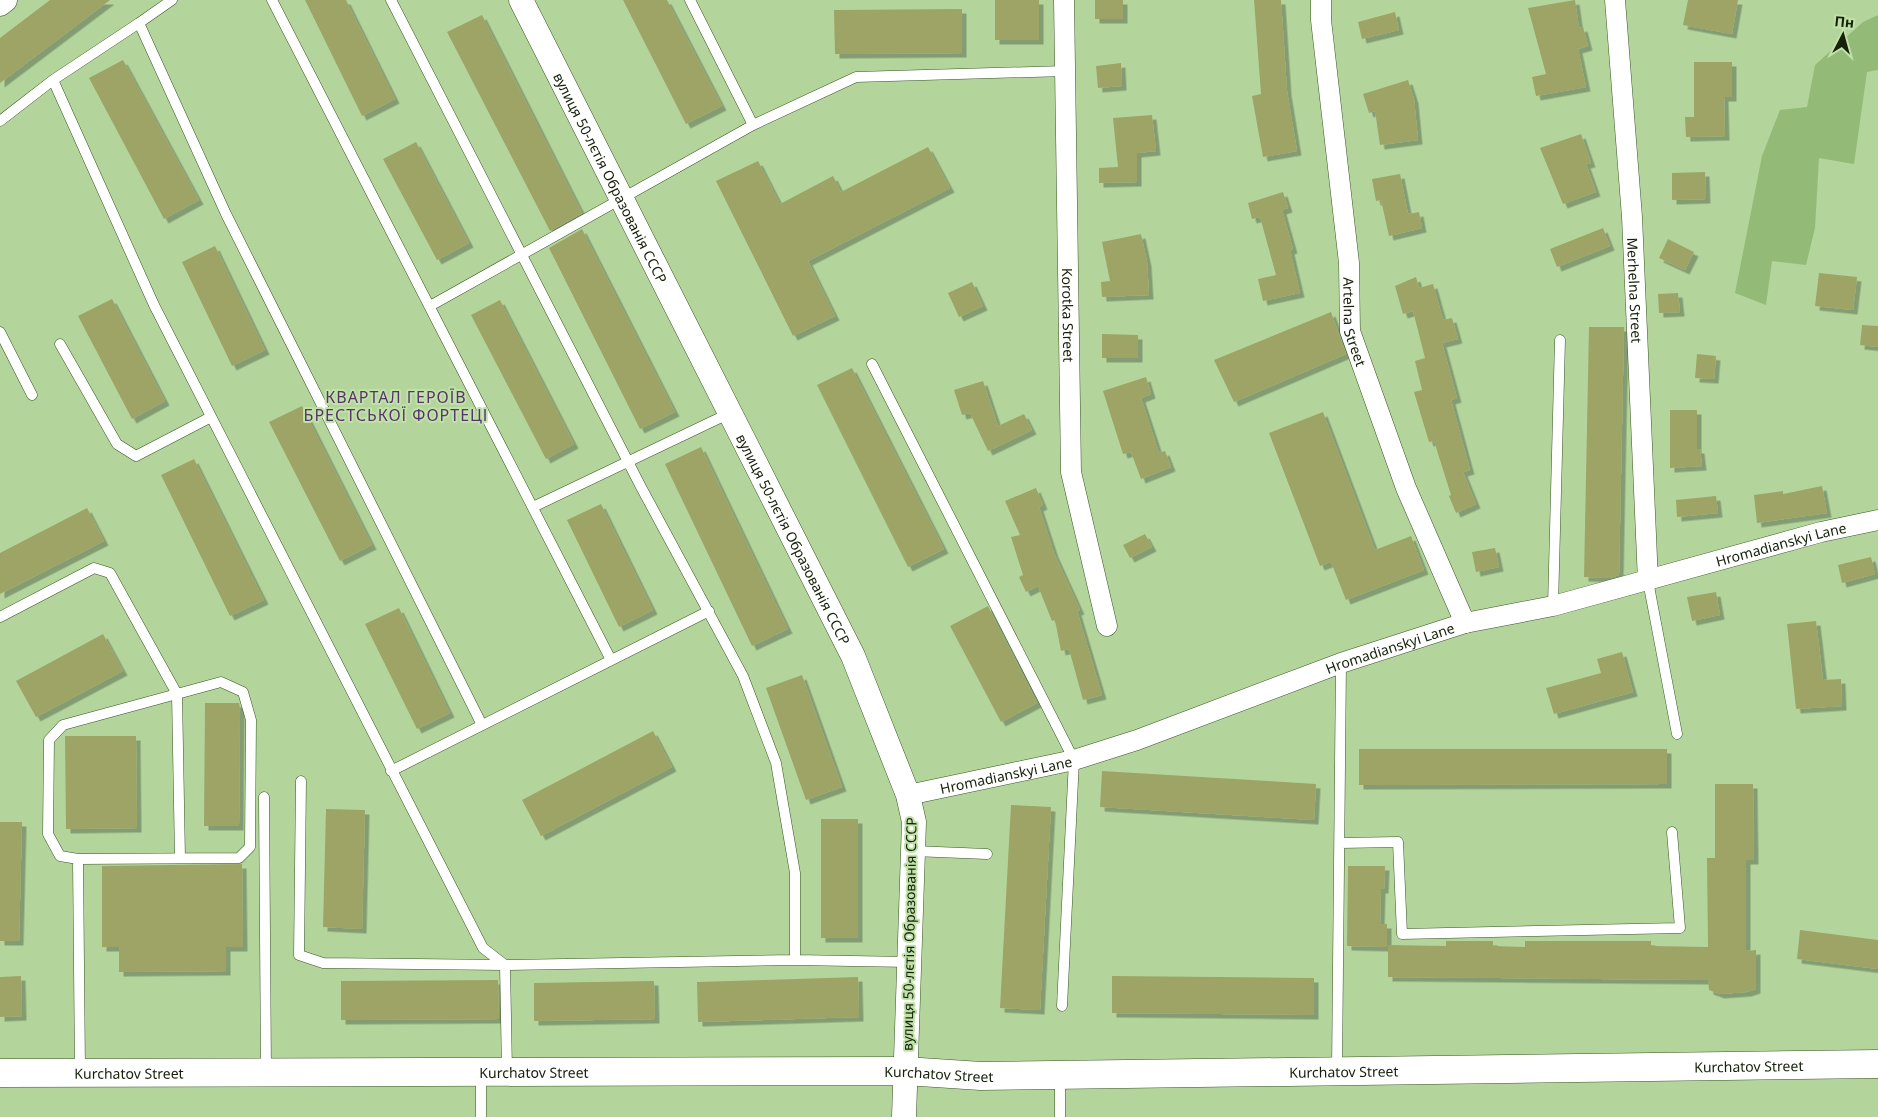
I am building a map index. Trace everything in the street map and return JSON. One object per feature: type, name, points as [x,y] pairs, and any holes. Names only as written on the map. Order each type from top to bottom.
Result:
[{"type":"main road","name":"Kurchatov Street","points":[[0,1073],[905,1072],[981,1076],[1878,1064]]},
{"type":"street","points":[[0,4],[5,0]]},
{"type":"street","name":"вулиця 50-лєтія Образованія СССР","points":[[521,0],[853,656],[908,795],[914,822],[904,1117]]},
{"type":"street","name":"Korotka Street","points":[[1064,0],[1072,472],[1107,626]]},
{"type":"street","name":"Artelna Street","points":[[1321,0],[1321,20],[1349,263],[1350,331],[1406,488],[1465,622]]},
{"type":"street","name":"Merhelna Street","points":[[1615,0],[1632,217],[1648,580]]},
{"type":"street","name":"Hromadianskyi Lane","points":[[908,795],[1074,760],[1137,740],[1341,663],[1465,622],[1553,606],[1821,532],[1878,520]]},
{"type":"lane","points":[[0,121],[53,80],[172,0]]},
{"type":"lane","points":[[272,0],[611,660]]},
{"type":"lane","points":[[391,0],[628,462],[743,676],[776,764],[795,873],[795,960]]},
{"type":"lane","points":[[690,0],[753,125]]},
{"type":"lane","points":[[139,23],[226,214],[482,725]]},
{"type":"lane","points":[[430,306],[753,125],[856,77],[1065,71]]},
{"type":"lane","points":[[53,80],[154,305],[391,771],[483,948],[506,965]]},
{"type":"lane","points":[[0,332],[32,395]]},
{"type":"lane","points":[[1553,606],[1560,340]]},
{"type":"lane","points":[[60,344],[117,444],[136,456],[211,417]]},
{"type":"lane","points":[[872,364],[1074,760],[1062,1006]]},
{"type":"lane","points":[[533,507],[730,413]]},
{"type":"lane","points":[[0,617],[94,568],[110,573],[177,694],[180,858]]},
{"type":"lane","points":[[1648,580],[1677,734]]},
{"type":"lane","points":[[391,771],[709,611]]},
{"type":"lane","points":[[1337,1070],[1341,663]]},
{"type":"lane","points":[[221,682],[243,692],[251,720],[250,847],[239,858],[78,859],[60,856],[48,834],[49,740],[63,725],[177,694],[221,682]]},
{"type":"lane","points":[[302,781],[299,955],[323,963],[506,965],[795,960],[909,962]]},
{"type":"lane","points":[[264,797],[266,1072]]},
{"type":"lane","points":[[1340,843],[1398,842],[1402,934],[1680,928],[1672,832]]},
{"type":"lane","points":[[913,852],[987,854]]},
{"type":"lane","points":[[78,859],[80,1072]]},
{"type":"lane","points":[[506,965],[508,1072]]},
{"type":"lane","points":[[480,1072],[481,1117]]},
{"type":"lane","points":[[1060,1075],[1060,1117]]},
{"type":"green space","points":[[1878,15],[1878,70],[1867,72],[1854,164],[1819,158],[1815,228],[1806,265],[1772,261],[1766,305],[1735,293],[1762,156],[1780,110],[1807,107],[1815,65],[1863,22]]},
{"type":"building","points":[[50,0],[110,0],[0,83],[0,38]]},
{"type":"building","points":[[305,0],[346,0],[395,99],[362,116]]},
{"type":"building","points":[[623,0],[667,0],[722,106],[686,124]]},
{"type":"building","points":[[995,0],[1039,0],[1039,40],[995,40]]},
{"type":"building","points":[[1095,0],[1123,0],[1123,19],[1095,19]]},
{"type":"building","points":[[1254,0],[1281,0],[1287,91],[1297,151],[1263,157],[1252,96],[1261,94]]},
{"type":"building","points":[[1575,0],[1579,28],[1583,27],[1588,46],[1578,49],[1586,87],[1536,96],[1532,77],[1546,74],[1528,8]]},
{"type":"building","points":[[1688,0],[1738,0],[1732,34],[1683,25]]},
{"type":"building","points":[[962,9],[962,53],[835,54],[834,10]]},
{"type":"building","points":[[1395,12],[1399,30],[1362,39],[1358,22]]},
{"type":"building","points":[[482,15],[582,213],[550,231],[447,32]]},
{"type":"building","points":[[123,60],[199,200],[164,219],[89,78]]},
{"type":"building","points":[[1694,62],[1732,62],[1732,97],[1724,97],[1725,136],[1686,137],[1685,117],[1694,117]]},
{"type":"building","points":[[1121,63],[1122,86],[1098,88],[1096,66]]},
{"type":"building","points":[[1408,80],[1414,99],[1418,140],[1380,145],[1375,111],[1369,113],[1363,94]]},
{"type":"building","points":[[1152,115],[1156,151],[1137,153],[1137,182],[1099,183],[1099,168],[1118,167],[1113,118]]},
{"type":"building","points":[[1581,134],[1591,163],[1586,164],[1596,192],[1563,204],[1540,148]]},
{"type":"building","points":[[416,142],[469,243],[437,260],[383,159]]},
{"type":"building","points":[[928,147],[950,188],[808,261],[835,316],[793,336],[716,181],[758,161],[780,204],[833,176],[841,192]]},
{"type":"building","points":[[1705,172],[1706,199],[1672,200],[1672,173]]},
{"type":"building","points":[[1400,174],[1408,214],[1419,212],[1422,228],[1389,236],[1381,200],[1376,201],[1372,179]]},
{"type":"building","points":[[1283,192],[1288,208],[1282,210],[1293,249],[1290,250],[1300,293],[1263,301],[1258,279],[1276,275],[1260,217],[1252,219],[1248,203]]},
{"type":"building","points":[[1603,228],[1610,246],[1557,267],[1550,249]]},
{"type":"building","points":[[582,229],[675,412],[640,429],[549,248]]},
{"type":"building","points":[[1141,234],[1147,262],[1149,295],[1102,297],[1101,282],[1110,281],[1102,242]]},
{"type":"building","points":[[1668,239],[1694,252],[1685,270],[1659,258]]},
{"type":"building","points":[[215,246],[265,350],[232,366],[182,262]]},
{"type":"building","points":[[1819,273],[1857,277],[1853,310],[1815,306]]},
{"type":"building","points":[[1416,277],[1419,288],[1433,284],[1443,320],[1452,318],[1458,339],[1442,343],[1457,398],[1451,400],[1470,470],[1463,472],[1476,504],[1456,513],[1449,496],[1451,495],[1434,441],[1429,442],[1414,392],[1422,390],[1415,361],[1425,358],[1413,311],[1403,314],[1395,286]]},
{"type":"building","points":[[972,282],[983,306],[959,317],[948,293]]},
{"type":"building","points":[[1678,293],[1680,312],[1659,313],[1658,294]]},
{"type":"building","points":[[112,299],[165,401],[132,419],[78,316]]},
{"type":"building","points":[[500,300],[574,444],[546,459],[471,315]]},
{"type":"building","points":[[1331,312],[1346,354],[1234,402],[1214,360]]},
{"type":"building","points":[[1862,325],[1878,326],[1878,347],[1860,345]]},
{"type":"building","points":[[1589,327],[1624,327],[1619,575],[1610,578],[1584,577]]},
{"type":"building","points":[[1102,334],[1138,335],[1138,358],[1102,358]]},
{"type":"building","points":[[1697,354],[1716,356],[1714,379],[1695,378]]},
{"type":"building","points":[[852,368],[944,549],[908,567],[817,385]]},
{"type":"building","points":[[1146,377],[1151,394],[1141,398],[1159,453],[1165,451],[1171,467],[1141,479],[1131,452],[1123,454],[1103,391]]},
{"type":"building","points":[[983,381],[998,426],[1024,414],[1032,430],[988,451],[970,413],[962,415],[954,390]]},
{"type":"building","points":[[302,406],[372,545],[340,561],[269,422]]},
{"type":"building","points":[[1670,410],[1697,410],[1697,449],[1700,449],[1702,466],[1670,468]]},
{"type":"building","points":[[1323,412],[1375,550],[1411,536],[1424,570],[1346,600],[1331,562],[1320,566],[1269,433]]},
{"type":"building","points":[[701,447],[788,629],[752,646],[665,464]]},
{"type":"building","points":[[194,459],[264,600],[230,616],[161,475]]},
{"type":"building","points":[[1822,486],[1827,513],[1757,523],[1754,495],[1783,491],[1783,494]]},
{"type":"building","points":[[1036,488],[1043,505],[1039,507],[1054,553],[1080,610],[1077,611],[1102,695],[1083,700],[1069,649],[1061,651],[1055,620],[1052,621],[1038,586],[1026,592],[1019,577],[1023,575],[1011,537],[1020,535],[1005,501]]},
{"type":"building","points":[[1716,496],[1718,513],[1677,517],[1676,500]]},
{"type":"building","points":[[601,504],[653,610],[619,627],[567,520]]},
{"type":"building","points":[[87,508],[104,541],[0,594],[0,553]]},
{"type":"building","points":[[1145,534],[1152,547],[1130,558],[1123,545]]},
{"type":"building","points":[[1495,548],[1499,567],[1476,572],[1472,552]]},
{"type":"building","points":[[1871,557],[1875,574],[1842,583],[1838,565]]},
{"type":"building","points":[[1716,592],[1720,615],[1692,621],[1687,597]]},
{"type":"building","points":[[988,606],[1037,703],[1001,722],[950,626]]},
{"type":"building","points":[[399,608],[450,713],[417,729],[365,624]]},
{"type":"building","points":[[1816,621],[1823,680],[1841,679],[1842,706],[1796,709],[1787,624]]},
{"type":"building","points":[[103,634],[123,671],[36,717],[16,681]]},
{"type":"building","points":[[1622,652],[1633,692],[1554,714],[1546,688],[1601,673],[1597,659]]},
{"type":"building","points":[[802,675],[842,787],[806,800],[766,688]]},
{"type":"building","points":[[205,703],[239,703],[239,826],[204,826]]},
{"type":"building","points":[[653,731],[672,767],[541,836],[522,800]]},
{"type":"building","points":[[65,736],[136,736],[137,828],[66,829]]},
{"type":"building","points":[[1359,749],[1667,749],[1667,784],[1359,785]]},
{"type":"building","points":[[1102,771],[1316,784],[1314,820],[1100,807]]},
{"type":"building","points":[[1715,784],[1753,784],[1754,860],[1746,860],[1746,951],[1756,950],[1756,989],[1747,992],[1720,994],[1709,990],[1708,980],[1388,977],[1388,945],[1446,946],[1446,941],[1493,941],[1493,946],[1525,947],[1525,941],[1651,941],[1651,946],[1708,947],[1707,858],[1715,858]]},
{"type":"building","points":[[1011,805],[1051,807],[1040,1010],[1000,1008]]},
{"type":"building","points":[[326,809],[365,810],[362,929],[323,927]]},
{"type":"building","points":[[821,819],[858,819],[858,938],[821,938]]},
{"type":"building","points":[[0,822],[22,822],[19,941],[0,941]]},
{"type":"building","points":[[242,864],[243,947],[226,947],[226,971],[119,972],[119,947],[102,947],[102,866]]},
{"type":"building","points":[[1348,866],[1385,866],[1384,889],[1381,889],[1380,924],[1387,924],[1387,947],[1347,946]]},
{"type":"building","points":[[1800,930],[1878,940],[1878,969],[1797,959]]},
{"type":"building","points":[[21,976],[22,1016],[0,1017],[0,977]]},
{"type":"building","points":[[1112,976],[1314,978],[1314,1015],[1112,1013]]},
{"type":"building","points":[[858,977],[859,1017],[698,1022],[697,982]]},
{"type":"building","points":[[498,980],[499,1019],[341,1020],[341,981]]},
{"type":"building","points":[[654,981],[655,1019],[534,1021],[534,983]]},
{"type":"district","name":"КВАРТАЛ ГЕРОЇВ БРЕСТСЬКОЇ ФОРТЕЦІ","points":[[396,406]]}]
